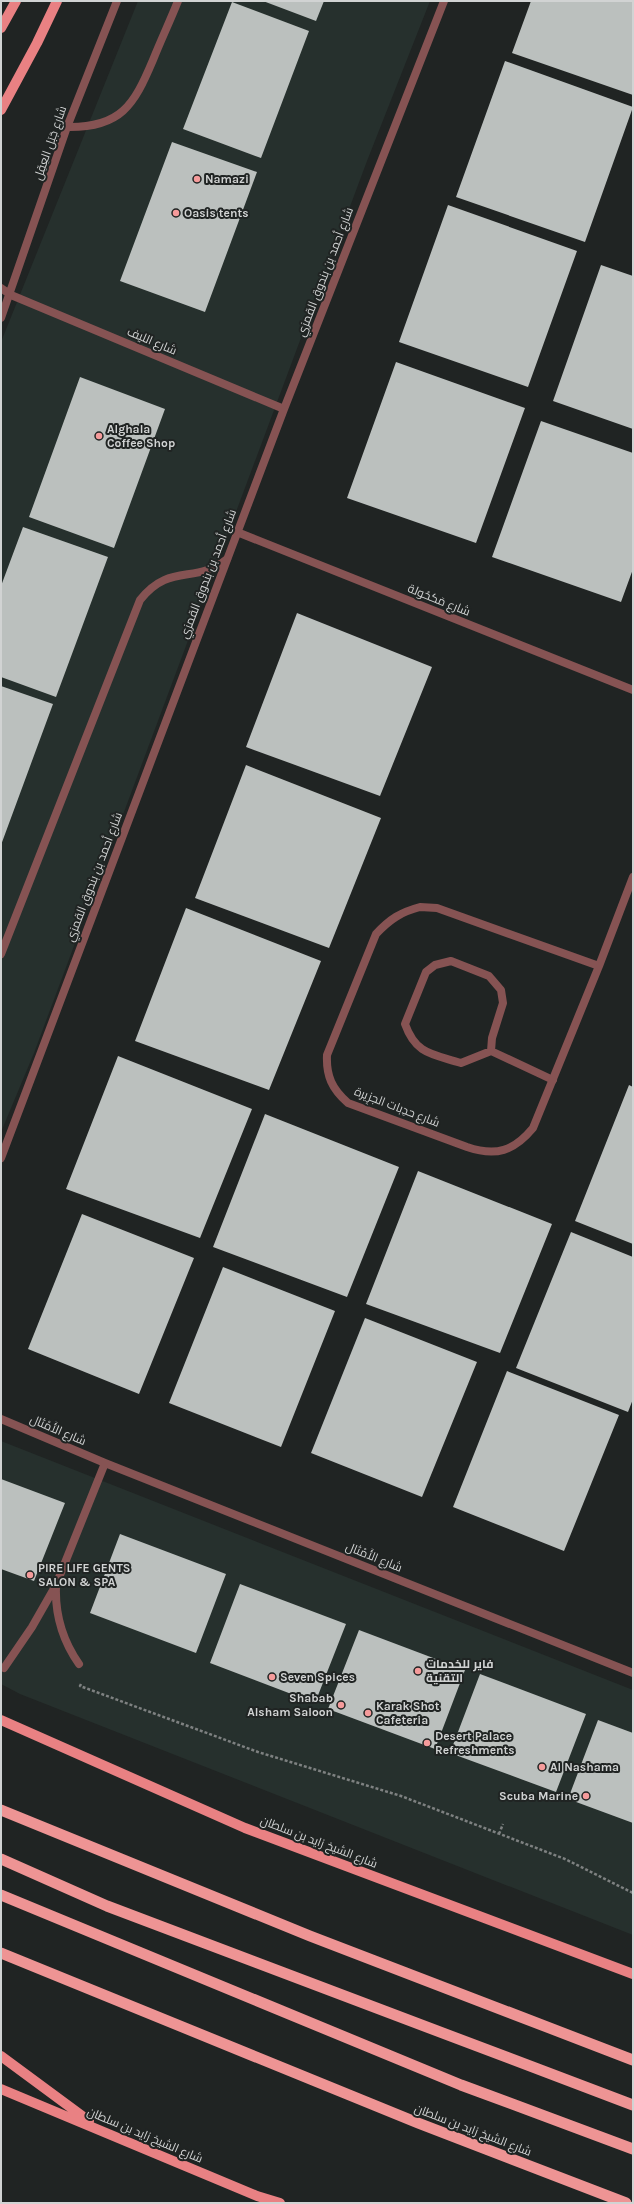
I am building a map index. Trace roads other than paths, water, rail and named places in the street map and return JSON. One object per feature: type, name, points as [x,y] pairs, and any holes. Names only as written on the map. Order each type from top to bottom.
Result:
[{"type":"highway","points":[[1,1810],[310,1936],[633,2060]]},
{"type":"highway","points":[[1,1859],[108,1906],[633,2105]]},
{"type":"highway","points":[[1,1895],[461,2085],[633,2149]]},
{"type":"highway","name":"شارع الشيخ زايد بن سلطان","points":[[1,1953],[418,2123],[626,2203]]},
{"type":"main road","points":[[1,28],[16,1]]},
{"type":"main road","points":[[1,110],[37,43],[57,1]]},
{"type":"main road","name":"شارع الشيخ زايد بن سلطان","points":[[1,1720],[245,1828],[633,1974]]},
{"type":"main road","points":[[1,2056],[102,2131]]},
{"type":"main road","name":"شارع الشيخ زايد بن سلطان","points":[[1,2089],[257,2196],[280,2203]]},
{"type":"street","name":"شارع جَبَل العِقِل","points":[[11,295],[67,128],[117,1]]},
{"type":"street","points":[[67,128],[87,128],[106,122],[123,112],[136,97],[178,1]]},
{"type":"street","name":"شارع أحمد بن بندوق القمزي","points":[[1,1158],[284,409],[444,1]]},
{"type":"street","name":"شارع الليف","points":[[1,288],[11,295],[284,409]]},
{"type":"street","name":"شارع الليف","points":[[1,294],[11,295]]},
{"type":"street","points":[[1,318],[11,295]]},
{"type":"street","name":"شارع مَكحُولة","points":[[237,532],[633,690]]},
{"type":"street","points":[[1,954],[140,600],[149,589],[161,580],[176,575],[210,571],[227,559]]},
{"type":"street","name":"شارع حدِبات الجزِيرة","points":[[599,966],[437,908],[420,907],[403,911],[388,921],[376,934],[327,1055],[326,1069],[330,1082],[338,1094],[348,1103],[481,1152],[497,1152],[511,1148],[524,1140],[533,1128],[554,1080],[599,966],[633,878]]},
{"type":"street","points":[[491,1051],[492,1038],[503,1003],[501,990],[490,976],[451,961],[435,965],[426,972],[406,1024],[410,1038],[420,1049],[461,1063],[491,1051],[554,1080]]},
{"type":"street","name":"شارع الأَمْثال","points":[[1,1419],[633,1673]]},
{"type":"street","points":[[4,1668],[32,1627],[56,1584],[105,1462]]},
{"type":"street","points":[[56,1584],[56,1613],[71,1652],[79,1664]]},
{"type":"place","name":"Namazi","points":[[197,179]]},
{"type":"place","name":"Oasis tents","points":[[176,213]]},
{"type":"place","name":"Alghala Coffee Shop","points":[[99,436]]},
{"type":"place","name":"PIRE LIFE GENTS SALON & SPA","points":[[30,1575]]},
{"type":"place","name":"فاير للخدمات التقنية","points":[[418,1671]]},
{"type":"place","name":"Seven Spices","points":[[272,1677]]},
{"type":"place","name":"Shabab Alsham Saloon","points":[[341,1705]]},
{"type":"place","name":"Karak Shot Cafeteria","points":[[368,1713]]},
{"type":"place","name":"Desert Palace Refreshments","points":[[427,1743]]},
{"type":"place","name":"Al Nashama","points":[[542,1767]]},
{"type":"place","name":"Scuba Marine","points":[[586,1796]]}]
